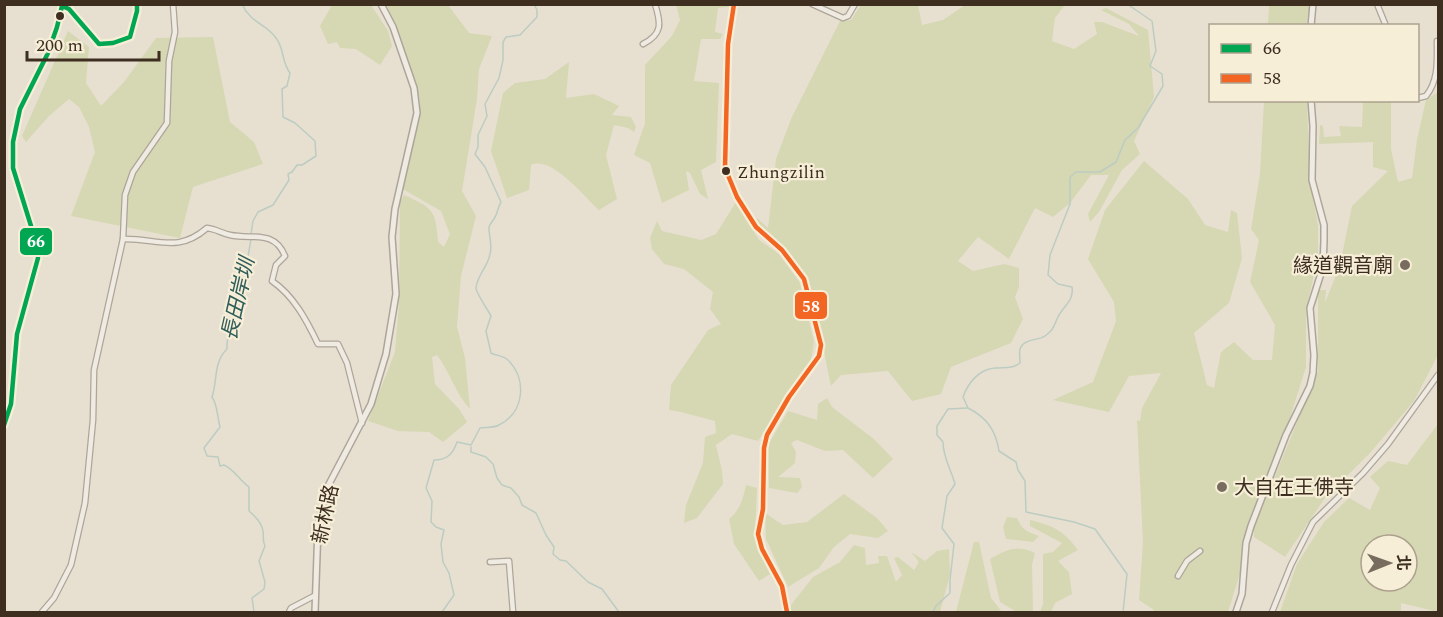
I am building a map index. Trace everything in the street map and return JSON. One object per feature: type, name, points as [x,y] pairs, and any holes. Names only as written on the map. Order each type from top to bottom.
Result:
[{"type":"street","points":[[4,425],[11,404],[16,334],[38,258],[36,242],[13,168],[13,142],[20,109],[48,53],[62,5],[69,9],[99,44],[105,44],[130,37],[137,4]]},
{"type":"street","points":[[42,612],[54,598],[71,565],[85,503],[93,420],[94,370],[123,239],[125,195],[133,172],[167,123],[169,61],[176,32],[173,4]]},
{"type":"street","name":"新林路","points":[[315,612],[318,526],[328,486],[371,405],[392,322],[396,294],[393,228],[400,182],[417,113],[414,88],[393,27],[381,4]]},
{"type":"street","points":[[644,44],[655,37],[661,23],[655,4]]},
{"type":"street","points":[[734,4],[728,44],[725,168],[737,197],[756,227],[782,250],[804,279],[820,345],[819,356],[789,397],[767,435],[764,448],[763,509],[758,534],[762,549],[782,586],[787,612]]},
{"type":"street","points":[[812,4],[843,18],[848,16],[855,4]]},
{"type":"street","points":[[1311,24],[1313,4]]},
{"type":"street","points":[[1377,4],[1385,24]]},
{"type":"street","points":[[1419,98],[1426,96],[1434,84],[1437,74],[1437,41]]},
{"type":"street","points":[[1236,612],[1242,594],[1246,543],[1251,526],[1286,435],[1310,386],[1313,373],[1310,308],[1323,267],[1324,225],[1312,180],[1311,102]]},
{"type":"street","points":[[123,239],[139,238],[158,243],[181,243],[194,239],[207,228],[217,229],[229,235],[262,236],[282,247],[285,256],[276,265],[272,281],[285,292],[305,317],[318,344],[338,344],[348,363],[362,423]]},
{"type":"street","points":[[1272,612],[1291,565],[1313,522],[1363,473],[1388,444],[1438,375]]},
{"type":"street","points":[[1178,576],[1187,561],[1200,551]]},
{"type":"street","points":[[490,562],[509,561],[513,612]]},
{"type":"street","points":[[289,612],[291,608],[314,596]]},
{"type":"green space","points":[[332,5],[371,5],[388,31],[392,46],[380,65],[356,49],[340,48],[337,42],[328,44],[320,26]]},
{"type":"green space","points":[[387,5],[448,5],[469,33],[492,36],[479,69],[477,99],[462,191],[476,216],[461,276],[457,327],[465,358],[470,409],[437,355],[432,357],[435,384],[459,409],[467,422],[443,442],[429,432],[398,431],[368,421],[395,352],[399,303],[400,202],[404,195],[431,211],[436,223],[438,242],[444,247],[450,234],[441,211],[401,188],[420,115],[420,100]]},
{"type":"green space","points":[[676,5],[730,5],[718,8],[715,32],[723,34],[720,39],[701,39],[694,81],[719,83],[716,162],[701,170],[708,199],[700,194],[690,173],[686,171],[689,190],[662,203],[650,163],[634,155],[645,123],[645,65],[672,36],[680,20]]},
{"type":"green space","points":[[861,5],[918,5],[922,25],[943,20],[965,5],[1065,5],[1055,18],[1052,41],[1074,49],[1097,34],[1094,22],[1102,22],[1139,36],[1129,24],[1101,10],[1106,8],[1148,30],[1154,97],[1134,141],[1140,154],[1122,170],[1099,212],[1090,222],[1088,214],[1109,175],[1091,175],[1070,203],[1053,217],[1035,208],[1009,259],[978,237],[958,261],[973,271],[1004,264],[1019,268],[1019,287],[1015,297],[1023,319],[1011,343],[951,367],[941,394],[912,401],[888,371],[841,375],[831,386],[818,319],[807,281],[791,258],[756,221],[757,218],[768,228],[776,159],[791,119],[840,21],[851,20]]},
{"type":"green space","points":[[1269,5],[1310,5],[1306,24],[1268,24]]},
{"type":"green space","points":[[68,31],[89,47],[86,83],[101,106],[124,82],[156,38],[213,37],[230,122],[254,142],[263,164],[193,187],[180,238],[71,216],[95,152],[89,127],[79,107],[69,99],[49,116],[26,142],[22,136]]},
{"type":"green space","points":[[569,62],[566,98],[594,94],[619,106],[612,115],[631,117],[636,127],[634,132],[614,125],[606,155],[617,199],[599,210],[558,171],[539,164],[531,165],[529,190],[507,198],[491,151],[503,93],[515,83],[545,79]]},
{"type":"green space","points":[[1438,92],[1438,355],[1414,401],[1370,453],[1325,498],[1285,557],[1254,537],[1254,528],[1228,612],[1153,612],[1154,610],[1139,600],[1143,542],[1137,420],[1140,421],[1142,408],[1161,373],[1129,376],[1109,412],[1053,400],[1093,382],[1116,321],[1114,302],[1088,259],[1105,210],[1144,161],[1188,199],[1205,225],[1228,232],[1231,210],[1237,213],[1242,258],[1229,303],[1194,333],[1207,385],[1214,388],[1221,352],[1234,342],[1253,360],[1272,360],[1275,325],[1250,282],[1259,240],[1251,229],[1260,174],[1264,102],[1307,102],[1310,181],[1318,225],[1318,258],[1306,309],[1306,367],[1260,513],[1318,371],[1318,290],[1326,290],[1325,303],[1340,265],[1352,206],[1388,171],[1373,167],[1373,142],[1319,144],[1320,125],[1323,126],[1324,137],[1341,136],[1339,126],[1362,127],[1363,102],[1391,102],[1391,149],[1398,182],[1412,178],[1426,100]]},
{"type":"green space","points":[[736,202],[759,240],[779,254],[800,283],[814,342],[811,360],[758,441],[732,434],[716,445],[723,484],[697,518],[684,523],[686,505],[703,463],[705,437],[716,433],[715,421],[669,410],[671,385],[708,330],[721,324],[710,309],[713,292],[684,269],[664,264],[652,249],[650,238],[657,221],[662,231],[701,240],[716,234]]},
{"type":"green space","points":[[827,398],[832,407],[875,440],[893,459],[873,478],[843,450],[825,451],[797,440],[791,443],[796,452],[795,463],[778,477],[800,478],[802,487],[797,493],[769,488],[768,445],[788,411],[817,420],[818,404]]},
{"type":"green space","points":[[1438,424],[1438,612],[1401,603],[1401,612],[1280,612],[1297,564],[1324,522],[1349,498],[1370,510],[1380,488],[1370,477],[1388,461],[1407,465]]},
{"type":"green space","points":[[746,485],[757,488],[755,533],[759,551],[770,574],[759,581],[734,544],[729,519],[740,504]]},
{"type":"green space","points":[[844,494],[877,518],[888,531],[878,538],[850,534],[834,547],[819,568],[788,587],[766,539],[765,513],[783,525],[807,522]]},
{"type":"green space","points":[[1007,517],[1017,518],[1025,530],[1039,536],[1033,542],[1006,539],[1003,527]]},
{"type":"green space","points":[[1030,520],[1046,524],[1057,530],[1078,550],[1058,561],[1069,572],[1072,594],[1055,603],[1051,612],[1040,612],[1043,604],[1043,554],[1053,552],[1062,543],[1030,526]]},
{"type":"green space","points":[[974,542],[979,542],[991,598],[1002,612],[956,612]]},
{"type":"green space","points":[[854,545],[865,548],[866,565],[879,563],[878,556],[887,556],[896,582],[902,575],[894,558],[898,557],[914,570],[919,562],[911,552],[925,561],[937,551],[949,549],[950,575],[940,612],[791,612],[791,605],[813,577],[840,562]]},
{"type":"green space","points":[[1012,549],[1035,553],[1032,565],[1033,611],[1040,612],[1017,612],[1000,602],[990,559]]},
{"type":"waterway","name":"長田岸圳","points":[[242,4],[249,15],[272,33],[279,42],[290,73],[287,86],[282,89],[283,117],[295,123],[315,141],[316,156],[302,165],[297,165],[288,174],[289,180],[273,205],[258,212],[253,221],[251,234]]},
{"type":"waterway","points":[[442,612],[454,595],[449,573],[443,562],[441,544],[444,530],[431,522],[432,501],[426,488],[434,460],[449,456],[457,442],[471,445],[480,428],[497,426],[508,419],[514,412],[520,395],[520,385],[514,368],[506,358],[491,353],[486,331],[491,316],[476,288],[491,250],[489,227],[501,202],[485,167],[475,154],[478,147],[478,135],[487,116],[485,104],[499,78],[503,60],[503,42],[506,37],[520,35],[537,17],[534,4]]},
{"type":"waterway","points":[[1123,612],[1127,574],[1095,529],[1026,512],[1025,481],[1016,462],[999,451],[989,425],[968,408],[963,397],[971,382],[979,374],[989,369],[1017,365],[1020,363],[1022,345],[1042,338],[1052,329],[1072,292],[1072,287],[1058,284],[1048,275],[1050,255],[1070,204],[1070,177],[1076,172],[1100,172],[1116,162],[1125,140],[1138,128],[1163,86],[1162,74],[1150,66],[1156,51],[1152,21],[1127,4]]},
{"type":"waterway","name":"長田岸圳","points":[[251,239],[247,263],[240,277],[239,307],[234,311],[227,349],[218,366],[212,397],[220,427],[204,448],[207,456],[218,457],[220,466],[228,467],[249,487],[249,511],[262,528],[265,546],[259,561],[265,582],[264,589],[252,598],[254,612]]},
{"type":"waterway","points":[[933,612],[950,593],[954,544],[942,528],[947,496],[955,484],[943,442],[937,435],[937,426],[948,409],[967,408]]},
{"type":"waterway","points":[[471,447],[471,452],[486,457],[493,464],[497,478],[502,485],[511,488],[519,497],[522,505],[536,513],[554,547],[553,554],[560,560],[566,561],[588,582],[602,589],[619,612]]},
{"type":"transit line","name":"66","points":[[4,425],[11,404],[17,334],[38,258],[36,242],[13,168],[13,142],[20,109],[48,53],[62,6],[69,9],[99,44],[113,43],[130,37],[137,4]]},
{"type":"transit line","name":"58","points":[[734,4],[728,44],[725,168],[737,197],[756,227],[782,250],[804,279],[821,345],[819,356],[789,397],[767,435],[764,448],[763,509],[758,534],[762,549],[782,586],[787,612]]},
{"type":"place","name":"Zhungzilin","points":[[726,171]]},
{"type":"place","name":"緣道觀音廟","points":[[1405,265]]},
{"type":"place","name":"大自在王佛寺","points":[[1222,487]]}]
